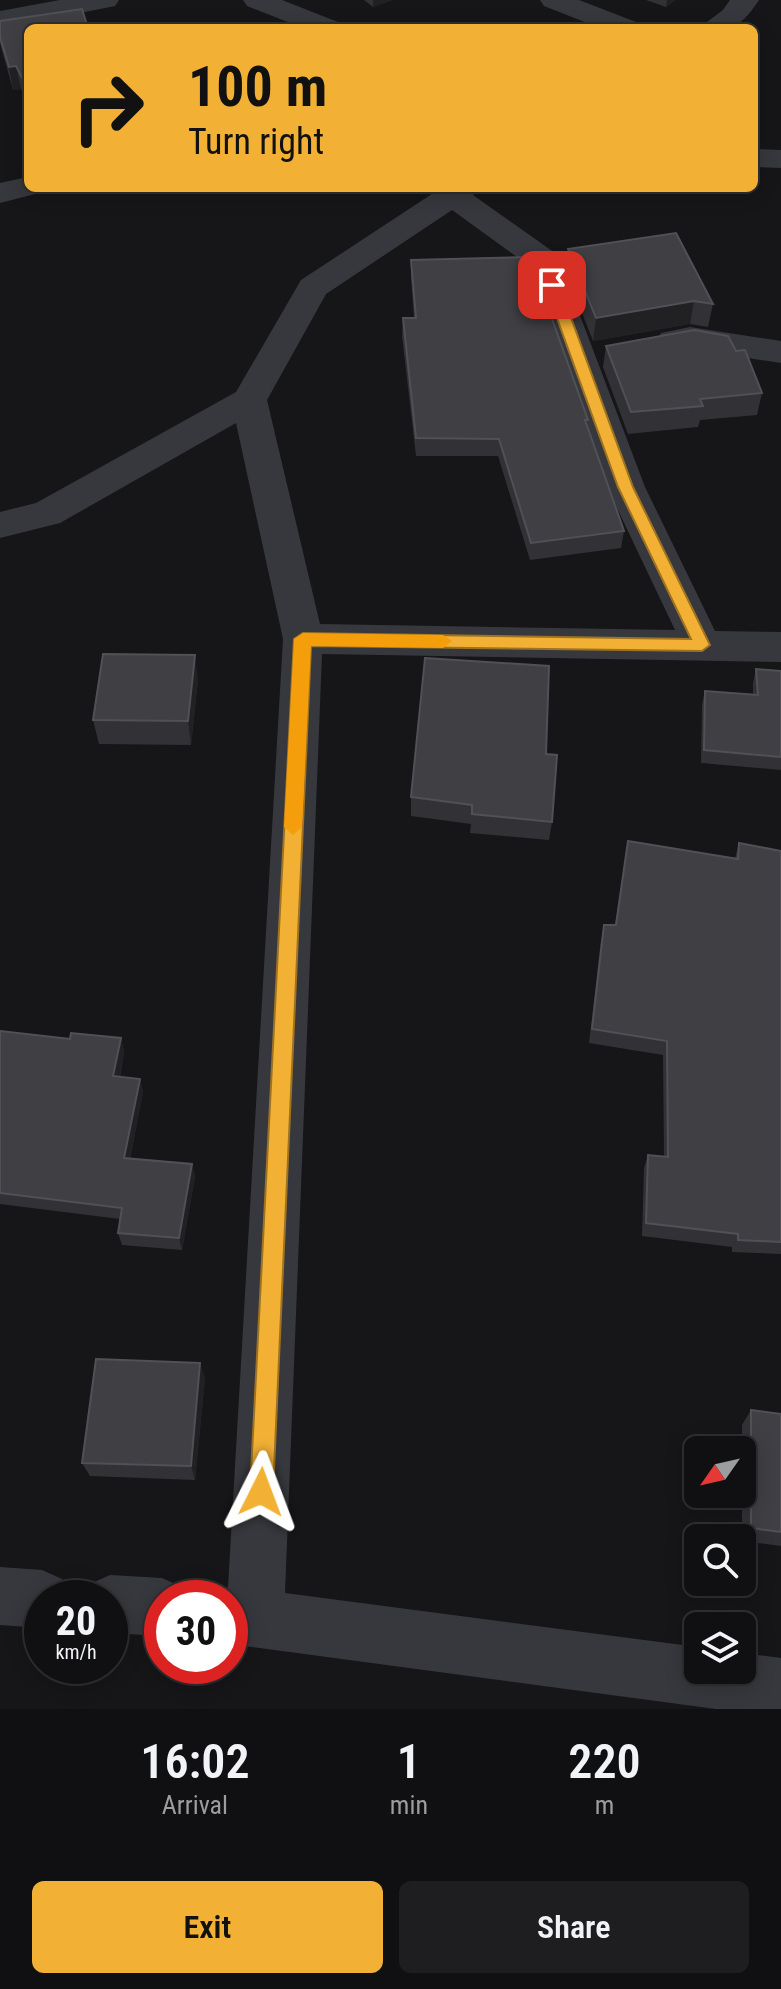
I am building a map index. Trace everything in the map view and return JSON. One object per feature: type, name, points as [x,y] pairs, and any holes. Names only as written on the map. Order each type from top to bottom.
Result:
[{"type":"street","points":[[0,20],[105,0]]},
{"type":"street","points":[[257,0],[318,24]]},
{"type":"street","points":[[554,0],[616,24]]},
{"type":"street","points":[[720,24],[733,16],[745,0]]},
{"type":"street","points":[[758,158],[781,159]]},
{"type":"street","points":[[0,193],[24,187]]},
{"type":"street","points":[[0,525],[47,514],[249,400],[313,287],[458,192],[543,260],[592,356],[626,487],[702,645]]},
{"type":"street","points":[[648,346],[690,338],[781,352]]},
{"type":"street","points":[[245,1580],[303,639],[249,400]]},
{"type":"street","points":[[303,639],[781,647]]},
{"type":"street","points":[[0,1596],[24,1598]]},
{"type":"street","points":[[248,1618],[781,1688]]},
{"type":"building","points":[[82,9],[87,24],[24,24],[24,81],[16,66],[9,67],[0,37],[0,21]]},
{"type":"building","points":[[676,233],[713,304],[694,301],[596,318],[568,249]]},
{"type":"building","points":[[530,257],[624,531],[531,543],[499,439],[416,438],[403,318],[416,318],[411,260]]},
{"type":"building","points":[[694,330],[728,336],[736,351],[745,350],[762,393],[700,399],[703,406],[631,412],[606,346]]},
{"type":"building","points":[[103,654],[195,655],[188,721],[93,720]]},
{"type":"building","points":[[425,658],[549,666],[546,754],[557,755],[552,822],[472,814],[472,805],[411,797]]},
{"type":"building","points":[[756,669],[781,671],[781,757],[704,750],[705,691],[758,695]]},
{"type":"building","points":[[628,841],[738,859],[739,843],[781,851],[781,1242],[738,1240],[738,1234],[646,1223],[648,1155],[668,1157],[667,1041],[592,1029],[604,925],[616,925]]},
{"type":"building","points":[[0,1031],[70,1039],[71,1033],[121,1038],[113,1076],[140,1079],[124,1158],[192,1164],[179,1238],[118,1233],[122,1208],[0,1193]]},
{"type":"building","points":[[96,1359],[200,1363],[191,1466],[82,1463]]},
{"type":"building","points":[[751,1410],[781,1414],[781,1532],[756,1529],[756,1524],[751,1524],[751,1508],[756,1508],[756,1436],[751,1436]]},
{"type":"slow traffic","points":[[293,827],[303,639],[443,641]]},
{"type":"route","points":[[261,1492],[303,639],[702,645],[626,487],[552,285]]}]
